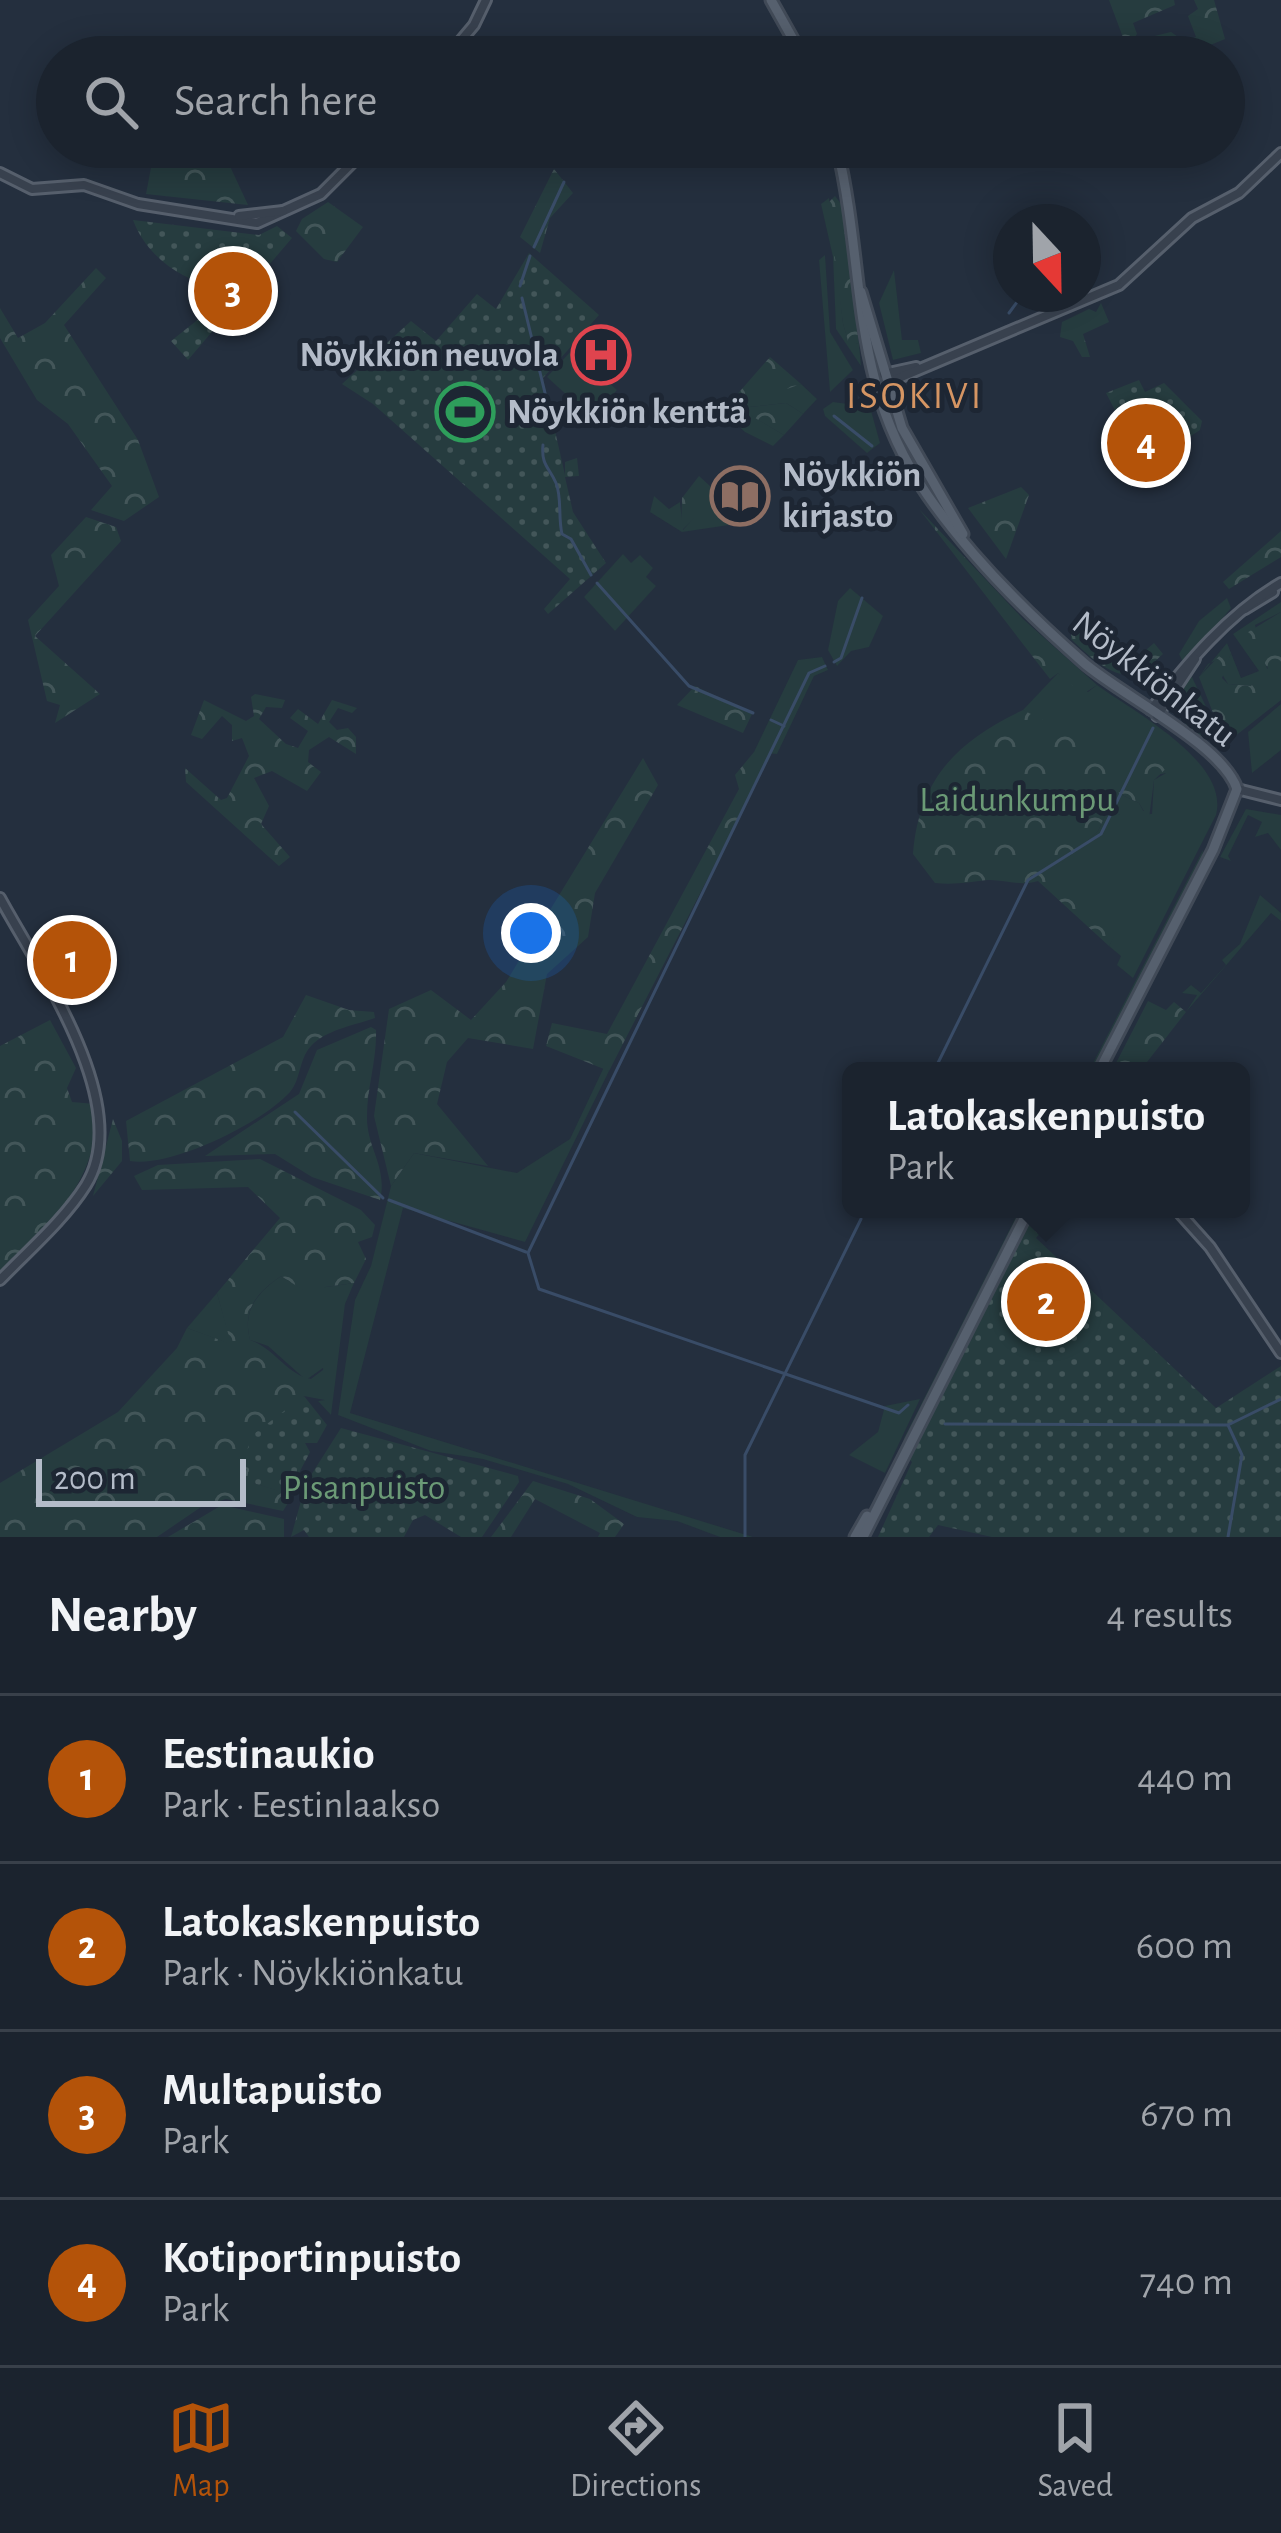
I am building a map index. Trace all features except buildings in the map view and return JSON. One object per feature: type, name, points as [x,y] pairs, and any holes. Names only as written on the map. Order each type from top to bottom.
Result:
[{"type":"main road","points":[[772,2],[791,36]]},
{"type":"main road","name":"Nöykkiönkatu","points":[[840,168],[855,269],[881,381],[925,492],[1062,643],[1216,760],[1237,789],[1213,850],[1104,1062]]},
{"type":"main road","points":[[859,1537],[1024,1218]]},
{"type":"street","points":[[461,36],[483,3]]},
{"type":"street","points":[[881,381],[1119,285],[1192,218],[1239,194],[1281,153]]},
{"type":"street","points":[[0,173],[32,189],[84,185],[137,204],[257,223],[321,194],[347,168]]},
{"type":"street","points":[[1153,714],[1196,658],[1244,610],[1281,584]]},
{"type":"street","points":[[1237,789],[1281,800]]},
{"type":"street","points":[[0,898],[88,1070],[100,1104],[101,1138],[86,1185],[0,1280]]},
{"type":"street","points":[[1184,1218],[1210,1247],[1281,1353]]},
{"type":"green space","points":[[1109,0],[1174,0],[1175,5],[1133,23],[1136,36],[1122,36]]},
{"type":"green space","points":[[1194,0],[1214,0],[1224,36],[1196,36],[1188,16],[1198,9]]},
{"type":"green space","points":[[151,168],[231,168],[248,205],[146,194]]},
{"type":"green space","points":[[554,169],[573,193],[550,218],[540,253],[520,237]]},
{"type":"green space","points":[[835,196],[842,205],[859,344],[848,341],[843,323],[827,204]]},
{"type":"green space","points":[[829,198],[843,323],[848,340],[859,344],[861,366],[836,329],[833,257],[821,204]]},
{"type":"green space","points":[[328,202],[363,227],[337,262],[324,259],[296,231],[302,219]]},
{"type":"green space","points":[[133,220],[259,235],[277,226],[292,238],[188,360],[171,341],[225,298],[217,287],[167,265],[147,245]]},
{"type":"green space","points":[[529,253],[599,315],[543,378],[565,475],[565,462],[577,458],[579,476],[565,477],[573,512],[606,563],[548,614],[544,609],[570,579],[373,404],[342,384],[411,321],[436,341],[477,294],[496,309]]},
{"type":"green space","points":[[825,255],[830,332],[853,370],[830,392],[819,260]]},
{"type":"green space","points":[[96,268],[106,278],[64,325],[138,440],[159,497],[124,521],[91,510],[112,486],[68,424],[37,400],[0,338],[0,308],[18,338],[45,323]]},
{"type":"green space","points":[[894,270],[902,340],[918,340],[921,353],[893,360],[879,303]]},
{"type":"green space","points":[[1101,303],[1109,322],[1083,334],[1090,357],[1082,357],[1073,341],[1060,337],[1062,322],[1083,312],[1101,312]]},
{"type":"green space","points":[[572,350],[617,390],[592,418],[547,377]]},
{"type":"green space","points":[[770,357],[801,384],[764,397],[734,398]]},
{"type":"green space","points":[[1139,380],[1145,392],[1164,383],[1202,421],[1200,430],[1162,455],[1131,487],[1103,426],[1119,418],[1106,393]]},
{"type":"green space","points":[[801,384],[817,399],[803,414],[786,403],[750,407],[751,415],[784,435],[773,446],[745,432],[722,411],[734,398]]},
{"type":"green space","points":[[833,402],[870,407],[880,443],[867,453],[825,416],[823,409]]},
{"type":"green space","points":[[786,403],[803,414],[784,435],[750,415],[750,407]]},
{"type":"green space","points":[[699,476],[711,487],[712,501],[681,531],[682,498]]},
{"type":"green space","points":[[1021,487],[1029,495],[1006,559],[968,508]]},
{"type":"green space","points":[[714,495],[736,524],[682,532],[650,512],[654,496],[669,509],[680,502],[683,530]]},
{"type":"green space","points":[[919,509],[1023,619],[1097,685],[1083,694],[1058,673],[1050,679]]},
{"type":"green space","points":[[86,517],[116,527],[121,541],[35,636],[100,694],[55,723],[60,705],[47,701],[28,620],[59,586],[51,555]]},
{"type":"green space","points":[[1281,531],[1281,557],[1229,589],[1223,582]]},
{"type":"green space","points":[[623,554],[631,563],[640,555],[653,568],[646,577],[656,586],[615,631],[584,597]]},
{"type":"green space","points":[[850,588],[883,616],[869,647],[851,651],[837,666],[828,650],[838,601]]},
{"type":"green space","points":[[1227,598],[1231,608],[1184,664],[1179,654],[1199,621]]},
{"type":"green space","points":[[1281,602],[1281,612],[1255,625],[1268,672],[1251,686],[1228,684],[1222,674],[1231,653],[1241,678],[1259,671],[1233,634]]},
{"type":"green space","points":[[1281,612],[1281,700],[1220,748],[1212,738],[1217,723],[1199,677],[1227,648],[1231,653],[1222,678],[1228,684],[1251,686],[1268,668],[1245,634]]},
{"type":"green space","points":[[1071,624],[1123,670],[1154,643],[1163,654],[1153,663],[1158,669],[1133,676],[1110,670],[1071,639]]},
{"type":"green space","points":[[1227,643],[1231,653],[1211,663]]},
{"type":"green space","points":[[822,657],[828,670],[814,676],[777,754],[754,752],[798,660]]},
{"type":"green space","points":[[1058,673],[1088,692],[1097,685],[1176,740],[1209,776],[1216,795],[1216,815],[1133,978],[1117,965],[1121,956],[1109,946],[1116,932],[1075,904],[1046,876],[1098,831],[1116,792],[1139,803],[1144,812],[1118,815],[1152,814],[1154,780],[1166,773],[1120,783],[1023,710]]},
{"type":"green space","points":[[1191,675],[1211,717],[1203,741],[1168,707]]},
{"type":"green space","points":[[695,686],[752,714],[743,733],[677,705]]},
{"type":"green space","points":[[251,697],[285,700],[282,708],[266,707],[259,719],[286,744],[298,748],[308,731],[290,718],[298,709],[318,724],[332,700],[357,708],[352,713],[338,708],[329,722],[337,730],[348,728],[356,737],[356,754],[329,737],[309,750],[308,762],[321,772],[307,791],[272,771],[254,778],[269,806],[261,824],[290,857],[279,866],[186,782],[185,768],[221,800],[227,798],[249,756],[242,738],[232,741],[232,725],[222,716],[202,739],[191,735],[204,700],[246,721],[254,716]]},
{"type":"green space","points":[[1281,704],[1281,750],[1252,773],[1248,732]]},
{"type":"green space","name":"Laidunkumpu","points":[[1023,710],[1100,749],[1120,782],[1139,749],[1158,758],[1166,753],[1175,760],[1154,780],[1149,818],[1120,828],[1120,812],[1144,811],[1139,803],[1116,792],[1098,831],[1047,876],[1063,883],[1075,904],[1086,906],[1117,932],[1109,946],[1038,881],[935,883],[913,854],[923,804],[945,766],[979,735]]},
{"type":"green space","points":[[773,751],[609,1071],[546,1046],[552,1023],[607,1034],[739,789],[735,775],[754,752]]},
{"type":"green space","points":[[643,758],[658,785],[595,893],[588,937],[547,974],[533,1049],[468,1038],[447,1062],[437,1104],[488,1166],[414,1153],[391,1186],[374,1116],[389,1009],[431,990],[471,1020],[506,982]]},
{"type":"green space","points":[[1246,809],[1281,815],[1281,850],[1268,833],[1255,837],[1262,822],[1248,815],[1228,856],[1231,861],[1220,857]]},
{"type":"green space","points":[[1203,850],[1202,862],[1100,1059],[1094,1062]]},
{"type":"green space","points":[[1260,895],[1281,913],[1281,921],[1271,913],[1186,1012],[1197,995],[1182,993],[1191,985],[1201,993],[1226,965],[1222,960],[1240,944]]},
{"type":"green space","points":[[84,921],[109,967],[59,995],[36,953],[38,945]]},
{"type":"green space","points":[[306,995],[349,1010],[374,1012],[375,1018],[320,1038],[305,1055],[290,1092],[237,1130],[168,1158],[130,1161],[126,1121],[283,1037]]},
{"type":"green space","points":[[1148,1001],[1166,1010],[1174,1002],[1186,1012],[1147,1062],[1117,1062]]},
{"type":"green space","points":[[50,1020],[76,1068],[67,1088],[72,1102],[95,1104],[95,1131],[90,1156],[68,1198],[0,1274],[0,1046]]},
{"type":"green space","points":[[371,1027],[376,1030],[376,1041],[367,1116],[381,1177],[380,1200],[312,1177],[275,1154],[205,1156],[299,1094],[317,1050]]},
{"type":"green space","points":[[604,1067],[609,1071],[525,1242],[403,1208],[350,1413],[753,1537],[720,1537],[677,1521],[637,1517],[568,1484],[483,1459],[431,1451],[338,1415],[355,1300],[371,1266],[391,1186],[414,1153],[517,1173],[570,1139]]},
{"type":"green space","points":[[113,1119],[122,1141],[122,1161],[93,1196]]},
{"type":"green space","points":[[260,1159],[361,1210],[375,1225],[372,1237],[358,1242],[366,1259],[354,1283],[325,1287],[314,1297],[281,1276],[259,1295],[250,1311],[250,1340],[302,1377],[311,1379],[327,1367],[334,1375],[325,1400],[304,1396],[253,1483],[293,1495],[283,1511],[226,1499],[201,1507],[157,1537],[0,1537],[0,1483],[118,1412],[177,1348],[187,1328],[231,1344],[217,1293],[280,1218],[248,1187],[142,1190],[134,1176],[158,1165]]},
{"type":"green space","points":[[1015,1218],[1020,1218],[903,1442]]},
{"type":"green space","points":[[1030,1218],[1053,1218],[1036,1238],[1216,1408],[1281,1366],[1281,1537],[992,1537],[938,1525],[929,1537],[878,1537],[912,1462],[908,1458]]},
{"type":"green space","points":[[281,1276],[304,1290],[354,1283],[345,1304],[331,1415],[318,1401],[325,1400],[323,1368],[306,1380],[268,1346],[250,1340],[250,1311]]},
{"type":"green space","points":[[217,1293],[232,1345],[187,1328]]},
{"type":"green space","points":[[304,1396],[327,1425],[317,1443],[305,1443],[310,1452],[288,1494],[253,1483],[242,1460],[255,1433]]},
{"type":"green space","points":[[920,1399],[885,1473],[849,1455],[878,1432],[885,1406]]},
{"type":"green space","name":"Pisanpuisto","points":[[341,1428],[518,1476],[519,1482],[482,1537],[461,1537],[425,1515],[413,1520],[404,1537],[309,1537],[304,1530],[291,1537],[306,1483]]},
{"type":"green space","points":[[533,1481],[590,1499],[624,1524],[615,1537],[598,1537],[600,1533],[535,1499],[511,1537],[491,1537]]},
{"type":"green space","points":[[222,1505],[284,1519],[284,1537],[168,1537]]},
{"type":"waterway","points":[[534,247],[564,182]]},
{"type":"waterway","points":[[520,286],[530,256]]},
{"type":"waterway","points":[[522,298],[545,393],[545,426]]},
{"type":"waterway","points":[[834,416],[872,446]]},
{"type":"waterway","points":[[543,445],[544,462],[558,489],[562,534],[571,539],[591,575]]},
{"type":"waterway","points":[[597,583],[689,686],[753,713]]},
{"type":"waterway","points":[[834,662],[841,658],[862,598]]},
{"type":"waterway","points":[[825,666],[809,673],[528,1253],[539,1289],[899,1413],[908,1405]]},
{"type":"waterway","points":[[771,720],[784,726]]},
{"type":"waterway","points":[[938,1062],[1028,880],[1101,834],[1153,728]]},
{"type":"waterway","points":[[295,1112],[383,1198]]},
{"type":"waterway","points":[[389,1200],[526,1252]]},
{"type":"waterway","points":[[745,1537],[745,1455],[861,1219]]},
{"type":"waterway","points":[[945,1424],[1228,1425],[1281,1399]]},
{"type":"waterway","points":[[1228,1425],[1242,1455],[1228,1537]]},
{"type":"place","name":"Multapuisto","points":[[233,291]]},
{"type":"place","name":"Nöykkiön neuvola","points":[[601,355]]},
{"type":"place","name":"Nöykkiön kenttä","points":[[465,412]]},
{"type":"place","name":"Kotiportinpuisto","points":[[1146,443]]},
{"type":"place","name":"Nöykkiön kirjasto","points":[[740,496]]},
{"type":"place","name":"Eestinaukio","points":[[72,960]]},
{"type":"place","name":"Latokaskenpuisto","points":[[1046,1302]]},
{"type":"district","name":"ISOKIVI","points":[[915,396]]}]
